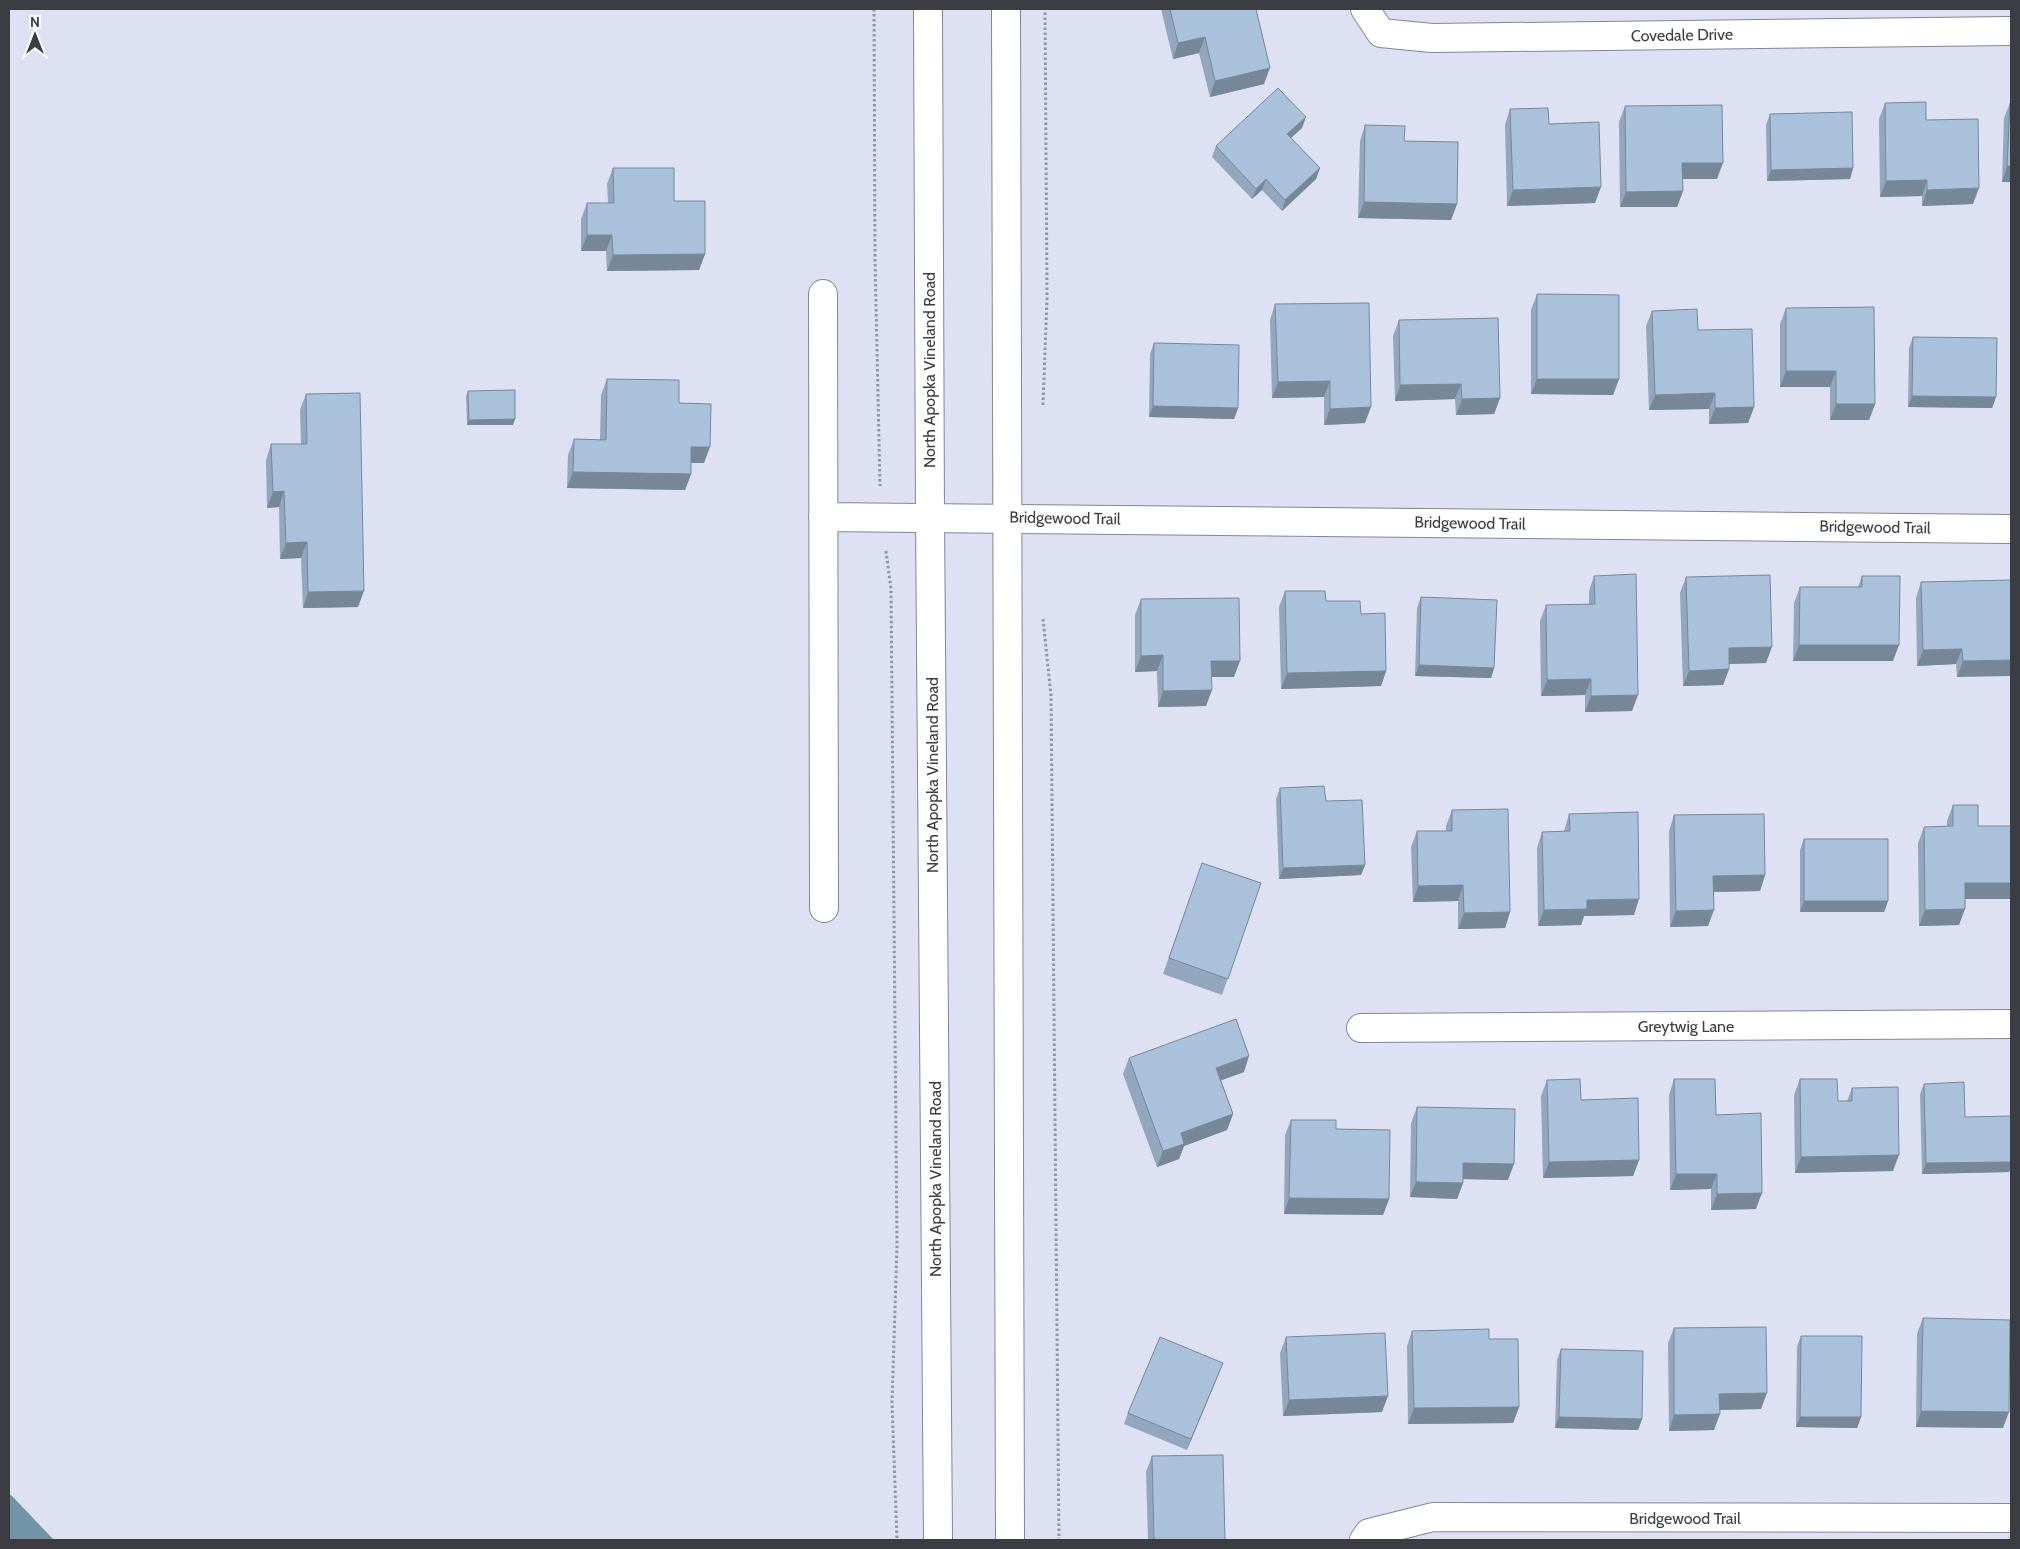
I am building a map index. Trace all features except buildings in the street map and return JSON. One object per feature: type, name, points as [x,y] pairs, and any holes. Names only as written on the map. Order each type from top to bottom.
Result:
[{"type":"street","name":"North Apopka Vineland Road","points":[[928,9],[938,1540]]},
{"type":"street","points":[[1006,9],[1010,1540]]},
{"type":"street","name":"Covedale Drive","points":[[1365,9],[1381,33],[1432,38],[2011,31]]},
{"type":"street","points":[[823,294],[824,908]]},
{"type":"street","name":"Bridgewood Trail","points":[[823,517],[1008,517],[2011,529]]},
{"type":"street","name":"Greytwig Lane","points":[[1361,1028],[2011,1024]]},
{"type":"street","name":"Bridgewood Trail","points":[[1364,1540],[1369,1533],[1433,1517],[2011,1518]]},
{"type":"path","points":[[874,9],[875,268],[882,517],[891,589],[896,1245],[892,1403],[898,1540]]},
{"type":"path","points":[[1043,410],[1046,298],[1045,9]]},
{"type":"path","points":[[1042,611],[1051,696],[1059,1540]]},
{"type":"water","points":[[9,1494],[12,1496],[54,1540],[9,1540]]}]
